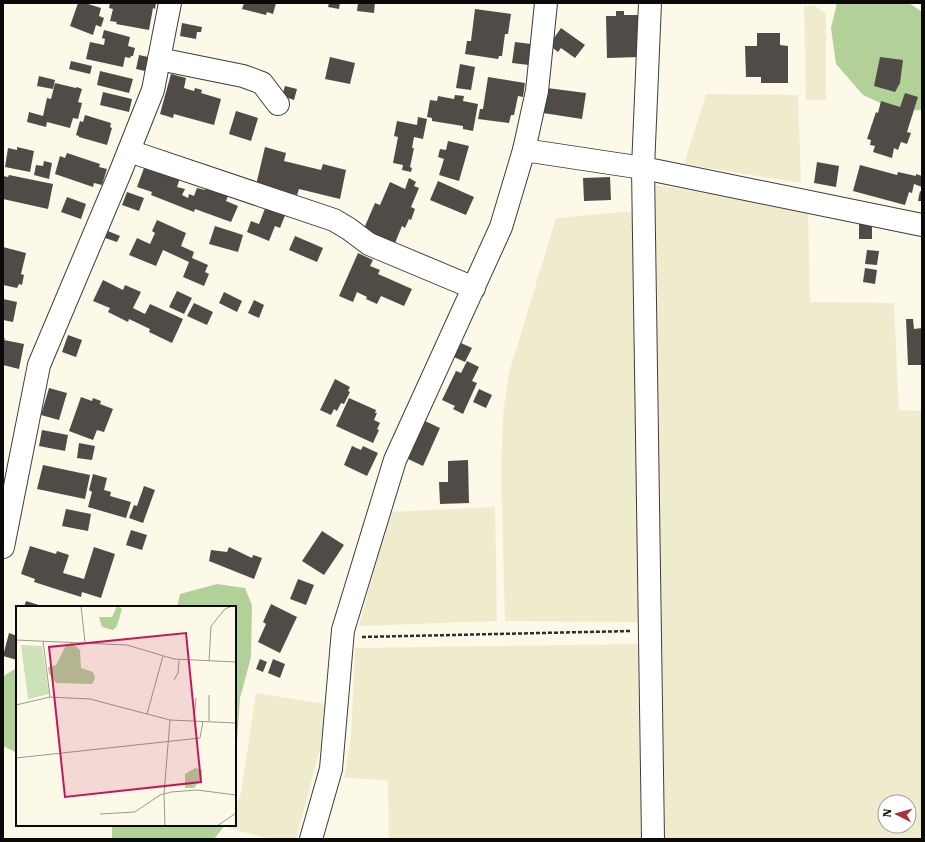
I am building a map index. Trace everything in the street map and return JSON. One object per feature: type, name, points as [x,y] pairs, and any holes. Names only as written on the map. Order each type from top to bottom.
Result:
[{"type":"street","points":[[3,547],[39,366],[153,90],[170,3]]},
{"type":"street","points":[[311,839],[332,769],[342,630],[395,460],[501,227],[524,150],[537,91],[543,3]]},
{"type":"street","points":[[650,3],[643,168],[653,839]]},
{"type":"street","points":[[159,59],[243,76],[262,83],[278,104]]},
{"type":"street","points":[[524,150],[643,168],[922,224]]},
{"type":"street","points":[[129,151],[334,220],[369,244],[474,288]]},
{"type":"path","points":[[342,637],[650,630]]},
{"type":"shaded area","points":[[814,5],[826,14],[826,100],[806,100],[804,6]]},
{"type":"shaded area","points":[[706,94],[798,95],[801,183],[684,164]]},
{"type":"shaded area","points":[[655,185],[808,209],[810,302],[894,303],[899,410],[922,411],[922,839],[665,839]]},
{"type":"shaded area","points":[[634,211],[638,622],[505,621],[501,474],[503,415],[509,373],[556,218]]},
{"type":"shaded area","points":[[495,507],[497,621],[359,626],[385,531],[388,512]]},
{"type":"shaded area","points":[[638,644],[641,839],[389,839],[388,780],[344,778],[351,738],[355,648]]},
{"type":"shaded area","points":[[256,693],[325,704],[320,749],[296,839],[269,839],[229,828],[230,826],[236,826],[236,807],[241,793]]},
{"type":"green space","points":[[837,3],[909,3],[922,12],[922,110],[898,111],[863,95],[836,64],[831,28]]},
{"type":"green space","points":[[217,584],[245,588],[252,605],[251,657],[240,698],[236,758],[236,606],[177,606],[180,594]]},
{"type":"green space","points":[[16,669],[16,752],[3,746],[3,678],[5,675]]},
{"type":"green space","points":[[112,826],[224,826],[214,839],[112,839]]},
{"type":"building","points":[[78,3],[85,3],[101,8],[99,16],[104,18],[101,27],[96,25],[93,35],[70,26]]},
{"type":"building","points":[[110,3],[156,3],[155,9],[153,8],[149,30],[116,24],[117,22],[110,21],[113,9],[109,8]]},
{"type":"building","points":[[244,3],[276,3],[273,14],[267,12],[266,15],[242,9]]},
{"type":"building","points":[[329,3],[340,3],[339,9],[328,7]]},
{"type":"building","points":[[358,3],[375,3],[374,13],[357,11]]},
{"type":"building","points":[[475,9],[511,14],[508,34],[505,34],[502,56],[499,56],[498,59],[465,54],[467,41],[471,41]]},
{"type":"building","points":[[616,11],[624,11],[624,15],[639,15],[640,57],[607,58],[606,16],[616,16]]},
{"type":"building","points":[[182,23],[202,27],[201,32],[197,32],[196,39],[180,36]]},
{"type":"building","points":[[561,28],[585,45],[575,58],[561,48],[558,52],[549,45]]},
{"type":"building","points":[[104,30],[130,37],[128,46],[135,48],[133,56],[130,58],[125,57],[123,67],[86,59],[90,42],[104,45],[105,39],[102,38]]},
{"type":"building","points":[[757,33],[780,33],[780,45],[788,46],[788,83],[761,83],[761,77],[746,77],[745,46],[757,46]]},
{"type":"building","points":[[515,42],[531,44],[529,65],[512,63]]},
{"type":"building","points":[[139,55],[148,57],[145,71],[136,69]]},
{"type":"building","points":[[330,57],[355,63],[350,84],[325,79]]},
{"type":"building","points":[[880,57],[903,60],[900,83],[895,92],[874,86]]},
{"type":"building","points":[[71,61],[92,66],[90,74],[69,69]]},
{"type":"building","points":[[460,64],[475,67],[471,90],[456,88]]},
{"type":"building","points":[[100,71],[133,79],[129,93],[97,85]]},
{"type":"building","points":[[171,74],[186,78],[184,88],[194,91],[195,88],[202,90],[201,93],[221,99],[214,125],[174,114],[173,118],[160,114]]},
{"type":"building","points":[[39,76],[55,80],[53,89],[37,86]]},
{"type":"building","points":[[488,77],[525,83],[523,97],[518,96],[514,115],[511,115],[509,123],[478,119],[480,109],[483,109]]},
{"type":"building","points":[[55,83],[82,89],[78,102],[82,103],[78,119],[73,118],[70,128],[47,122],[46,127],[27,122],[29,112],[43,116],[47,98],[51,99]]},
{"type":"building","points":[[285,86],[297,89],[294,100],[282,96]]},
{"type":"building","points":[[547,88],[586,93],[582,119],[543,113]]},
{"type":"building","points":[[103,92],[132,99],[129,112],[100,105]]},
{"type":"building","points":[[905,93],[918,97],[907,132],[911,133],[907,144],[901,142],[898,150],[894,148],[892,158],[873,152],[875,146],[870,145],[871,140],[867,139],[876,112],[878,113],[881,101],[900,107]]},
{"type":"building","points":[[455,95],[464,96],[463,101],[478,104],[473,131],[463,129],[463,126],[432,121],[432,118],[427,117],[430,100],[437,101],[438,96],[454,99]]},
{"type":"building","points":[[236,111],[258,118],[251,141],[229,134]]},
{"type":"building","points":[[85,115],[111,123],[110,127],[112,128],[107,145],[76,135],[80,121],[83,122]]},
{"type":"building","points":[[418,117],[427,119],[423,139],[414,137],[412,148],[414,148],[410,167],[412,168],[411,172],[402,170],[403,165],[393,163],[398,137],[394,136],[397,121],[417,125]]},
{"type":"building","points":[[448,141],[469,146],[459,181],[439,175],[444,159],[438,157],[440,149],[446,150]]},
{"type":"building","points":[[17,147],[34,151],[30,172],[5,167],[8,148],[17,150]]},
{"type":"building","points":[[265,147],[286,153],[284,161],[321,170],[323,164],[346,170],[340,199],[299,189],[297,195],[256,185]]},
{"type":"building","points":[[67,153],[100,164],[99,167],[107,169],[102,185],[94,183],[93,187],[55,174],[60,156],[65,158]]},
{"type":"building","points":[[44,161],[52,163],[49,179],[34,175],[36,165],[43,166]]},
{"type":"building","points":[[817,162],[839,166],[836,187],[814,183]]},
{"type":"building","points":[[860,165],[897,175],[898,172],[922,176],[922,187],[914,184],[912,193],[909,192],[905,205],[853,191]]},
{"type":"building","points":[[144,168],[158,173],[159,170],[180,178],[177,187],[185,189],[182,195],[188,198],[189,194],[194,196],[197,188],[205,190],[206,187],[228,196],[226,201],[238,206],[231,222],[195,209],[194,212],[151,195],[152,192],[137,187]]},
{"type":"building","points":[[9,175],[53,184],[48,209],[3,199],[3,176],[8,177]]},
{"type":"building","points":[[610,177],[611,200],[584,201],[583,178]]},
{"type":"building","points":[[409,178],[416,182],[414,186],[419,188],[411,207],[415,209],[411,220],[409,219],[405,228],[402,226],[395,243],[380,236],[378,240],[362,233],[375,203],[380,205],[390,182],[405,189]]},
{"type":"building","points":[[438,181],[474,197],[466,215],[430,200]]},
{"type":"building","points":[[920,191],[922,192],[922,201],[918,201]]},
{"type":"building","points":[[127,192],[144,198],[139,211],[122,205]]},
{"type":"building","points":[[67,197],[86,204],[81,219],[61,212]]},
{"type":"building","points":[[266,206],[286,213],[280,228],[275,226],[269,241],[247,232],[251,221],[259,224]]},
{"type":"building","points":[[157,220],[186,233],[181,246],[194,252],[192,258],[208,265],[205,272],[209,274],[204,286],[183,277],[189,262],[163,250],[156,266],[129,255],[137,238],[150,244],[155,233],[152,231]]},
{"type":"building","points":[[859,224],[872,224],[872,239],[859,239]]},
{"type":"building","points":[[215,226],[243,235],[238,252],[209,244]]},
{"type":"building","points":[[108,231],[120,236],[117,242],[105,238]]},
{"type":"building","points":[[295,236],[323,248],[317,262],[289,250]]},
{"type":"building","points":[[3,247],[26,253],[21,274],[24,275],[22,285],[19,284],[17,288],[3,285]]},
{"type":"building","points":[[867,250],[879,251],[877,265],[865,264]]},
{"type":"building","points":[[358,253],[373,260],[370,266],[380,270],[378,274],[412,289],[404,306],[381,296],[377,304],[366,299],[367,297],[357,292],[353,302],[339,296]]},
{"type":"building","points":[[865,268],[877,270],[875,284],[863,282]]},
{"type":"building","points":[[103,280],[123,290],[125,285],[141,292],[133,308],[145,314],[150,304],[183,319],[172,343],[149,332],[150,329],[129,319],[128,322],[108,312],[110,308],[93,301]]},
{"type":"building","points":[[177,291],[192,298],[184,314],[169,307]]},
{"type":"building","points":[[224,292],[242,301],[237,312],[219,303]]},
{"type":"building","points":[[3,299],[17,302],[13,322],[3,320]]},
{"type":"building","points":[[254,300],[264,305],[259,318],[248,313]]},
{"type":"building","points":[[194,303],[213,312],[207,325],[187,316]]},
{"type":"building","points":[[906,319],[913,319],[914,329],[922,328],[922,365],[908,365]]},
{"type":"building","points":[[68,335],[82,340],[76,357],[62,352]]},
{"type":"building","points":[[3,338],[5,338],[4,340],[24,344],[19,369],[3,365]]},
{"type":"building","points":[[461,343],[472,348],[465,362],[454,357]]},
{"type":"building","points":[[467,361],[479,367],[472,381],[477,383],[463,414],[453,409],[455,406],[442,400],[456,371],[461,373]]},
{"type":"building","points":[[335,379],[350,387],[348,391],[350,392],[344,404],[341,403],[337,411],[334,409],[331,415],[320,410]]},
{"type":"building","points":[[49,388],[67,393],[59,420],[41,415]]},
{"type":"building","points":[[479,389],[492,395],[486,408],[473,402]]},
{"type":"building","points":[[81,397],[92,401],[93,398],[101,401],[100,404],[113,409],[104,432],[97,430],[93,440],[69,431]]},
{"type":"building","points":[[349,398],[376,410],[375,413],[377,413],[374,420],[380,423],[377,429],[379,430],[373,443],[336,426]]},
{"type":"building","points":[[425,421],[440,428],[423,466],[408,459]]},
{"type":"building","points":[[42,430],[68,435],[65,451],[39,446]]},
{"type":"building","points":[[79,443],[95,446],[92,460],[77,458]]},
{"type":"building","points":[[352,446],[361,450],[363,446],[378,453],[367,476],[344,465]]},
{"type":"building","points":[[468,460],[469,503],[440,504],[439,482],[448,482],[448,461]]},
{"type":"building","points":[[43,465],[90,475],[85,499],[37,489]]},
{"type":"building","points":[[93,474],[107,478],[104,490],[111,492],[110,496],[131,502],[126,518],[88,507],[92,492],[89,490]]},
{"type":"building","points":[[144,486],[155,490],[143,523],[129,518],[134,505],[137,506]]},
{"type":"building","points":[[66,509],[91,514],[88,531],[62,526]]},
{"type":"building","points":[[131,530],[147,535],[142,550],[126,545]]},
{"type":"building","points":[[322,531],[344,545],[324,575],[302,561]]},
{"type":"building","points":[[30,546],[56,554],[57,551],[69,555],[63,573],[84,579],[94,547],[115,554],[101,598],[82,592],[81,597],[34,582],[35,579],[21,574]]},
{"type":"building","points":[[229,547],[252,558],[253,555],[262,558],[254,579],[209,561],[211,550],[227,552]]},
{"type":"building","points":[[298,579],[314,585],[306,605],[290,599]]},
{"type":"building","points":[[26,601],[42,606],[24,606]]},
{"type":"building","points":[[271,604],[297,617],[280,653],[258,642],[266,624],[263,622]]},
{"type":"building","points":[[9,633],[16,636],[16,660],[3,656]]},
{"type":"building","points":[[260,659],[267,662],[263,672],[256,669]]},
{"type":"building","points":[[273,659],[285,664],[280,678],[268,673]]}]
